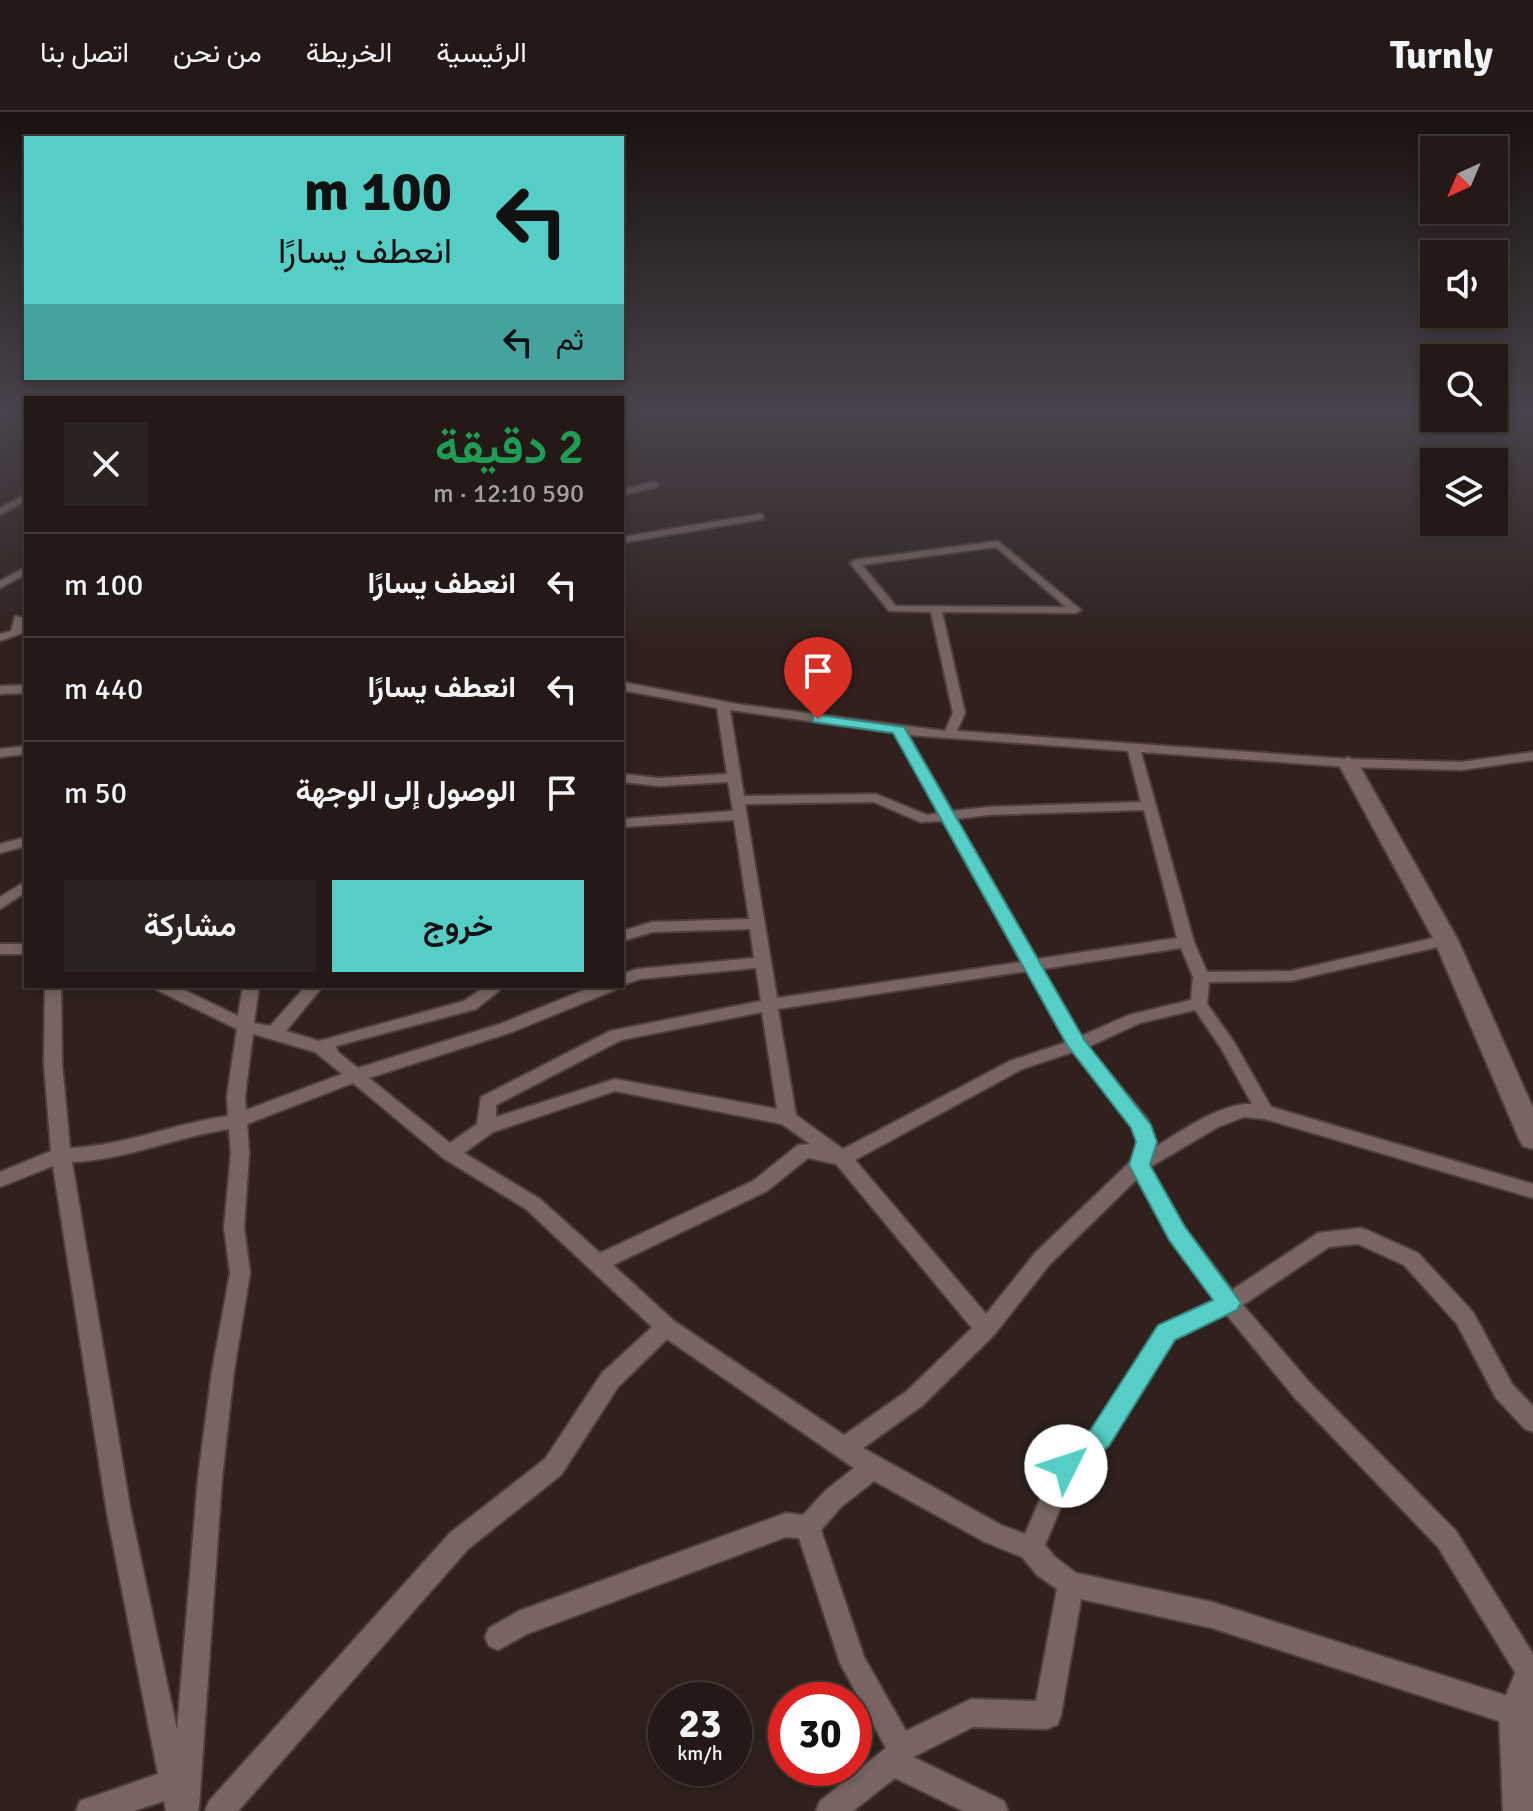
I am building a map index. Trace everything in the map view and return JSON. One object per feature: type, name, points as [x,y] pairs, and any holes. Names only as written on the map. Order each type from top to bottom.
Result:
[{"type":"street","points":[[0,512],[24,498]]},
{"type":"street","points":[[624,540],[760,517]]},
{"type":"street","points":[[998,544],[1076,610],[936,609],[893,609],[855,563],[998,544]]},
{"type":"street","points":[[0,585],[24,572]]},
{"type":"street","points":[[936,609],[959,713],[950,734]]},
{"type":"street","points":[[0,638],[16,633],[18,618]]},
{"type":"street","points":[[624,686],[723,705],[899,730],[950,734],[1348,763],[1461,766],[1533,756]]},
{"type":"street","points":[[0,690],[24,689]]},
{"type":"street","points":[[723,705],[787,1118]]},
{"type":"street","points":[[899,730],[1036,967],[1077,1045],[1141,1125],[1147,1142],[1139,1165],[1177,1233],[1229,1303],[1303,1391],[1447,1539],[1529,1696],[1524,1811]]},
{"type":"street","points":[[1133,746],[1186,942],[1201,977],[1199,1004],[1228,1046],[1265,1112]]},
{"type":"street","points":[[0,753],[24,750]]},
{"type":"street","points":[[1348,763],[1446,940],[1533,1139]]},
{"type":"street","points":[[624,778],[659,782],[734,778]]},
{"type":"street","points":[[624,823],[738,808],[876,798],[925,819],[1076,806],[1150,806]]},
{"type":"street","points":[[0,849],[24,842]]},
{"type":"street","points":[[0,904],[24,886]]},
{"type":"street","points":[[624,935],[652,927],[755,924]]},
{"type":"street","points":[[1201,977],[1291,976],[1446,940]]},
{"type":"street","points":[[486,1127],[487,1102],[616,1035],[768,1005],[1186,942]]},
{"type":"street","points":[[0,949],[24,949]]},
{"type":"street","points":[[624,979],[637,974],[761,962]]},
{"type":"street","points":[[53,988],[53,1064],[61,1155],[119,1513],[182,1811]]},
{"type":"street","points":[[167,988],[246,1027],[321,1048],[450,1153],[533,1204],[666,1327],[873,1468],[994,1534],[1031,1548],[1046,1566],[1071,1584],[1212,1615],[1529,1696]]},
{"type":"street","points":[[182,1811],[210,1478],[223,1371],[240,1273],[234,1227],[240,1154],[236,1121],[251,988]]},
{"type":"street","points":[[274,1033],[313,988]]},
{"type":"street","points":[[330,1055],[326,1043],[470,1005],[494,988]]},
{"type":"street","points":[[0,1180],[61,1155],[98,1154],[196,1127],[236,1121],[357,1075],[506,1028],[604,988]]},
{"type":"street","points":[[599,1263],[760,1186],[805,1150],[842,1158],[1016,1065],[1077,1045],[1135,1019],[1199,1004]]},
{"type":"street","points":[[450,1153],[486,1127],[615,1085],[787,1118],[842,1158],[986,1329]]},
{"type":"street","points":[[845,1448],[915,1398],[986,1329],[1043,1258],[1139,1165],[1212,1122],[1243,1110],[1265,1112],[1533,1191]]},
{"type":"street","points":[[1031,1548],[1066,1466],[1100,1437],[1167,1333],[1229,1303],[1325,1239],[1360,1236],[1411,1259],[1465,1318],[1504,1391],[1533,1422]]},
{"type":"street","points":[[219,1811],[459,1541],[553,1467],[610,1380],[666,1327]]},
{"type":"street","points":[[808,1527],[833,1499],[873,1468]]},
{"type":"street","points":[[498,1637],[519,1624],[786,1525],[808,1527]]},
{"type":"street","points":[[808,1527],[853,1663],[897,1755],[994,1811]]},
{"type":"street","points":[[830,1811],[897,1755],[971,1713],[1047,1715],[1071,1584]]},
{"type":"street","points":[[90,1811],[174,1783]]},
{"type":"route","points":[[818,719],[899,730],[1036,967],[1077,1045],[1141,1125],[1147,1142],[1139,1165],[1177,1233],[1229,1303],[1167,1333],[1100,1437],[1066,1466]]}]
